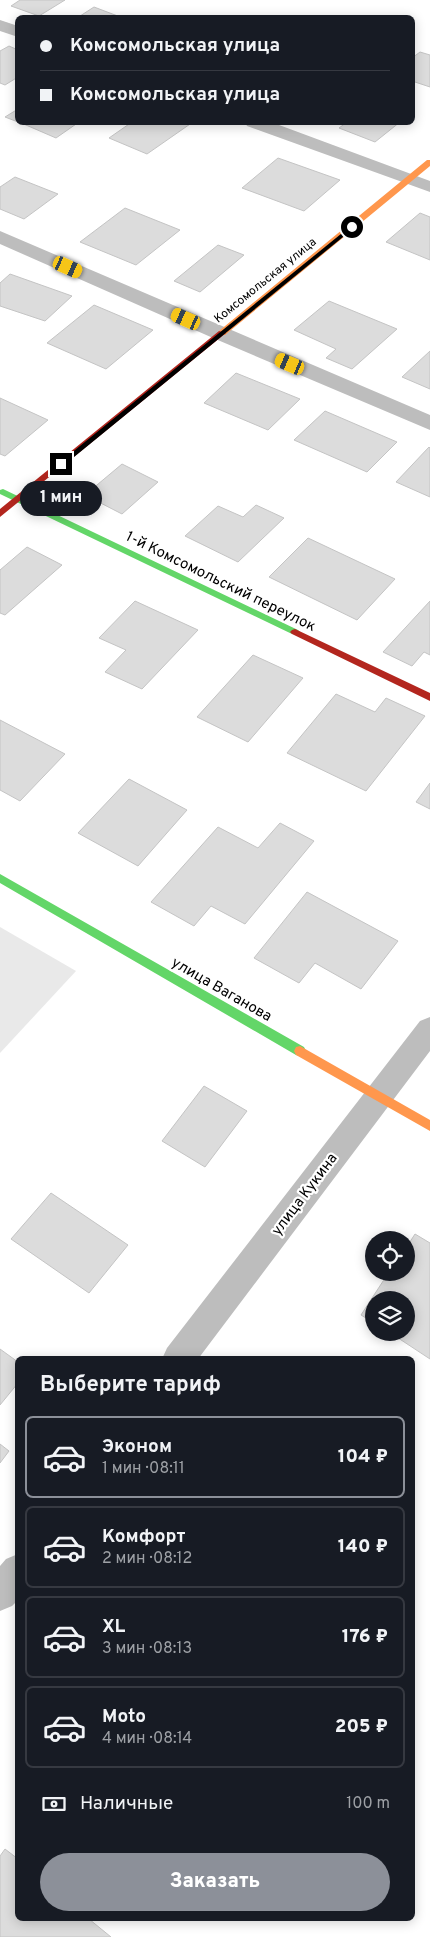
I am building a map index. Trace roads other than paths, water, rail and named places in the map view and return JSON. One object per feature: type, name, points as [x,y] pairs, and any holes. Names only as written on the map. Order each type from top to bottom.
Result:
[{"type":"street","points":[[0,25],[15,31]]},
{"type":"street","points":[[261,125],[430,187]]},
{"type":"street","name":"Комсомольская улица","points":[[0,514],[430,162]]},
{"type":"street","points":[[0,237],[220,334],[430,423]]},
{"type":"street","name":"1-й Комсомольский переулок","points":[[0,491],[430,697]]},
{"type":"street","name":"улица Ваганова","points":[[0,878],[430,1126]]},
{"type":"street","name":"улица Кукина","points":[[180,1356],[430,1029]]},
{"type":"street","points":[[0,1594],[15,1575]]}]
